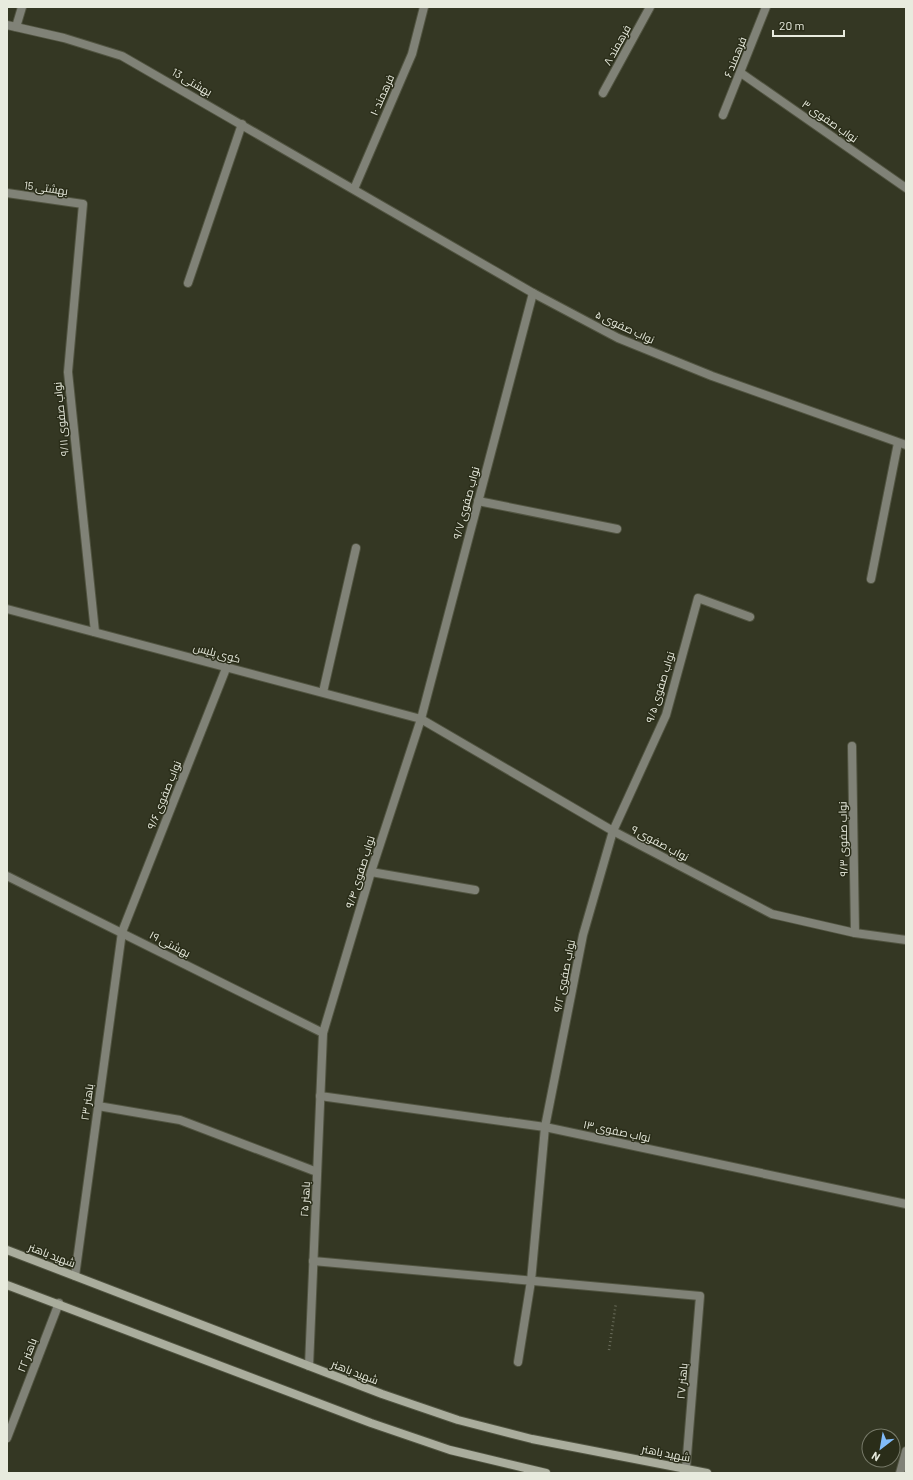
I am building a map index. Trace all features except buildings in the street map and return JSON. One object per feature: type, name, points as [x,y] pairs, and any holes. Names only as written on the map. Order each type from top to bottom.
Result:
[{"type":"main road","name":"شهید باهنر","points":[[7,1250],[382,1394],[458,1420],[532,1439],[707,1473]]},
{"type":"main road","points":[[7,1285],[59,1303],[400,1433],[450,1450],[546,1473]]},
{"type":"street","points":[[16,27],[22,7]]},
{"type":"street","name":"فرهمند ۱۰","points":[[354,189],[412,54],[424,7]]},
{"type":"street","name":"فرهمند ۸","points":[[603,93],[650,7]]},
{"type":"street","name":"فرهمند ۶","points":[[723,115],[766,7]]},
{"type":"street","name":"بهشتی 13","points":[[7,25],[64,38],[122,56],[354,189]]},
{"type":"street","name":"نواب صفوی ۳","points":[[741,73],[906,188]]},
{"type":"street","points":[[188,283],[242,124]]},
{"type":"street","name":"نواب صفوی ۵","points":[[354,189],[532,293],[618,338],[705,373],[902,444]]},
{"type":"street","name":"بهشتی 15","points":[[7,193],[83,204]]},
{"type":"street","name":"نواب صفوی ۹/۱۱","points":[[83,204],[68,372],[94,632]]},
{"type":"street","name":"نواب صفوی ۹/۷","points":[[421,719],[532,293]]},
{"type":"street","points":[[872,579],[902,444]]},
{"type":"street","points":[[478,501],[617,529]]},
{"type":"street","points":[[323,692],[356,548]]},
{"type":"street","name":"نواب صفوی ۹/۵","points":[[613,831],[666,715],[698,598],[750,617]]},
{"type":"street","name":"کوی پلیس","points":[[7,609],[227,666],[421,719]]},
{"type":"street","name":"نواب صفوی ۹/۶","points":[[122,932],[227,666]]},
{"type":"street","name":"نواب صفوی ۹","points":[[421,719],[613,831],[772,914],[855,933],[906,940]]},
{"type":"street","name":"نواب صفوی ۹/۴","points":[[323,1033],[371,872],[421,719]]},
{"type":"street","name":"نواب صفوی ۹/۳","points":[[852,746],[855,933]]},
{"type":"street","name":"نواب صفوی ۹/۲","points":[[518,1362],[531,1281],[544,1127],[583,935],[613,831]]},
{"type":"street","points":[[371,872],[475,890]]},
{"type":"street","name":"بهشتی ۱۹","points":[[7,876],[323,1033]]},
{"type":"street","name":"باهنر ۲۳","points":[[75,1276],[122,932]]},
{"type":"street","name":"باهنر ۲۵","points":[[309,1366],[323,1033]]},
{"type":"street","name":"نواب صفوی ۱۳","points":[[320,1096],[544,1127],[906,1204]]},
{"type":"street","points":[[98,1106],[180,1120],[317,1172]]},
{"type":"street","points":[[313,1261],[619,1289]]},
{"type":"street","name":"باهنر ۲۷","points":[[619,1289],[700,1296],[686,1468]]},
{"type":"street","name":"باهنر ۲۲","points":[[7,1438],[59,1303]]},
{"type":"street","points":[[900,1473],[906,1451]]},
{"type":"path","points":[[608,1350],[619,1289]]}]
